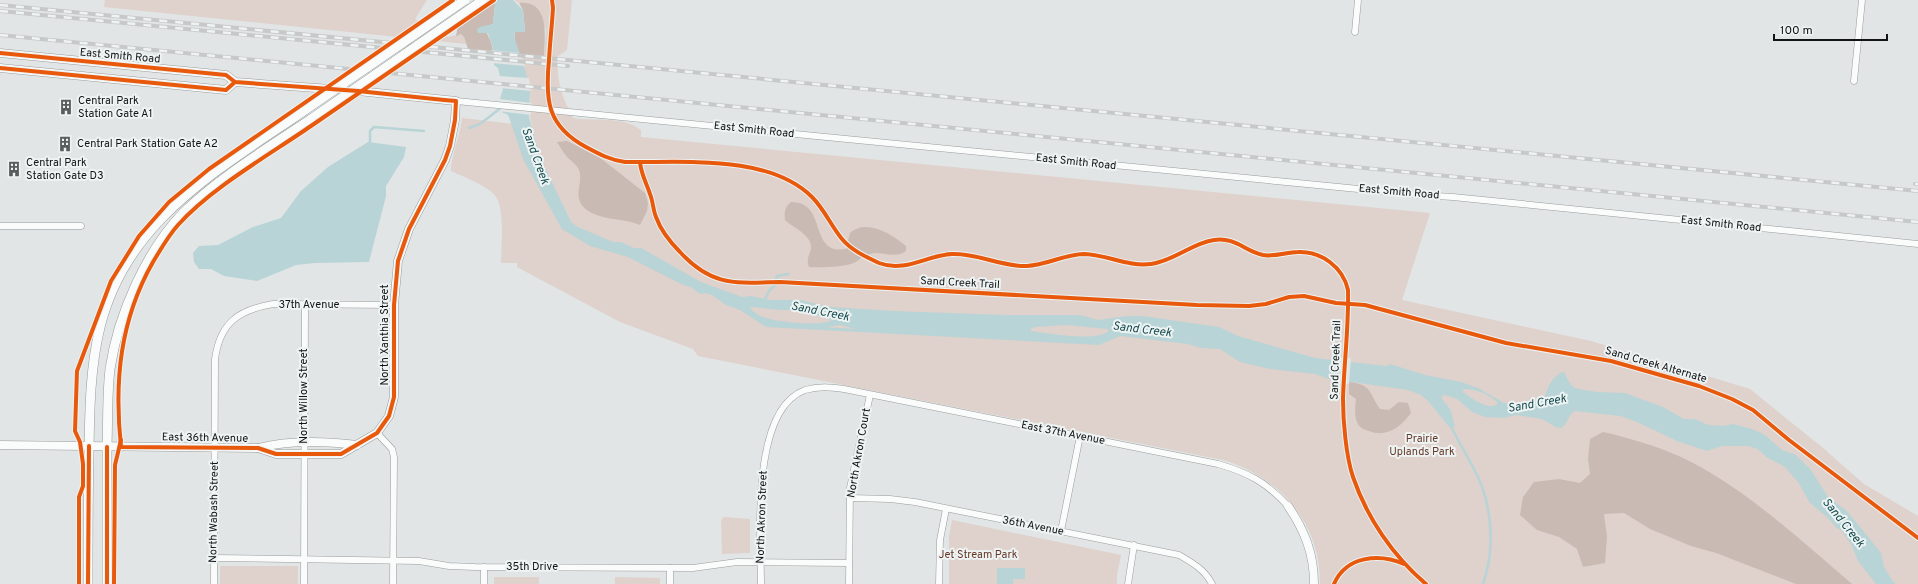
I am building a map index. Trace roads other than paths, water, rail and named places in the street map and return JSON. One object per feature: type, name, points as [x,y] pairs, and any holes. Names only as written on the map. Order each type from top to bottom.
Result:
[{"type":"main road","points":[[88,584],[90,393],[95,347],[110,298],[132,256],[162,218],[189,192],[221,167],[465,0]]},
{"type":"main road","points":[[106,584],[109,380],[116,342],[135,288],[159,244],[176,221],[208,192],[259,153],[311,119],[483,0]]},
{"type":"street","points":[[1355,32],[1358,0]]},
{"type":"street","points":[[1854,81],[1862,0]]},
{"type":"street","name":"East Smith Road","points":[[0,53],[226,75],[235,82],[358,91],[1420,195],[1460,197],[1918,244]]},
{"type":"street","name":"East Smith Road","points":[[0,68],[226,90],[235,82]]},
{"type":"street","name":"North Xanthia Street","points":[[377,432],[389,416],[393,402],[394,305],[396,272],[401,250],[409,229],[447,153],[453,134],[456,101]]},
{"type":"street","points":[[0,226],[82,226]]},
{"type":"street","name":"37th Avenue","points":[[229,324],[239,315],[254,308],[273,304],[394,305]]},
{"type":"street","name":"North Willow Street","points":[[304,584],[305,304]]},
{"type":"street","name":"North Wabash Street","points":[[214,584],[215,359],[219,342],[229,324]]},
{"type":"street","name":"East 37th Avenue","points":[[826,386],[1080,436],[1239,470],[1259,479],[1274,491],[1288,506]]},
{"type":"street","name":"North Akron Street","points":[[760,584],[761,488],[763,466],[774,421],[782,408],[792,398],[804,391],[826,386]]},
{"type":"street","name":"North Akron Court","points":[[849,584],[850,498],[870,395]]},
{"type":"street","points":[[377,432],[392,449],[394,457],[394,584]]},
{"type":"street","name":"East 36th Avenue","points":[[258,448],[276,454],[340,454],[377,432]]},
{"type":"street","points":[[1061,531],[1080,436]]},
{"type":"street","name":"East 36th Avenue","points":[[0,446],[258,448],[277,443],[357,445]]},
{"type":"street","name":"36th Avenue","points":[[850,498],[899,500],[1179,555],[1197,566],[1208,577],[1212,584]]},
{"type":"street","points":[[1288,506],[1306,536],[1311,553],[1314,584]]},
{"type":"street","points":[[939,584],[940,540],[946,509]]},
{"type":"street","points":[[1128,584],[1134,545]]},
{"type":"street","name":"35th Drive","points":[[214,558],[428,562],[459,567],[702,568],[727,563],[849,563]]},
{"type":"street","points":[[484,567],[484,584]]},
{"type":"street","points":[[670,568],[670,584]]},
{"type":"water","name":"Sand Creek","points":[[492,0],[513,0],[523,10],[525,32],[515,32],[514,36],[527,76],[530,92],[529,117],[540,157],[571,222],[578,227],[613,242],[621,242],[634,248],[641,248],[701,282],[742,297],[751,296],[770,300],[800,300],[831,307],[1004,315],[1080,315],[1098,320],[1127,316],[1143,316],[1219,327],[1238,336],[1315,358],[1387,366],[1390,364],[1425,375],[1461,382],[1478,388],[1504,403],[1531,403],[1544,399],[1554,379],[1560,373],[1564,372],[1573,387],[1579,389],[1597,392],[1625,393],[1663,407],[1684,419],[1695,419],[1708,425],[1724,426],[1733,424],[1752,429],[1765,435],[1782,450],[1796,455],[1811,470],[1828,497],[1847,511],[1881,553],[1884,567],[1894,583],[1898,584],[1876,584],[1858,561],[1852,546],[1842,531],[1810,503],[1798,482],[1785,467],[1766,457],[1758,449],[1748,446],[1722,446],[1707,451],[1677,441],[1621,416],[1574,411],[1562,428],[1556,427],[1542,419],[1517,415],[1502,418],[1485,417],[1472,412],[1457,399],[1445,395],[1442,396],[1442,399],[1450,409],[1455,426],[1450,428],[1428,401],[1421,395],[1408,390],[1352,382],[1337,382],[1315,374],[1270,369],[1240,362],[1220,349],[1201,348],[1188,344],[1120,336],[1099,345],[766,327],[740,310],[726,305],[712,295],[705,293],[700,294],[691,287],[683,285],[628,257],[590,246],[562,229],[523,159],[509,117],[507,114],[503,113],[498,106],[503,89],[498,68],[494,65],[493,48],[488,33],[478,33],[477,29],[493,24],[495,5]],"holes":[[[750,308],[799,310],[832,320],[818,323],[785,322],[760,316]],[[841,325],[855,329],[826,327]],[[1067,325],[1109,330],[1104,334],[1084,337],[1031,331],[1031,329],[1035,327]],[[1464,389],[1482,392],[1494,399],[1497,402],[1497,405],[1488,406],[1463,392]]]},
{"type":"water","points":[[368,142],[406,147],[404,157],[386,186],[386,196],[369,262],[315,263],[296,265],[257,281],[224,276],[211,269],[199,269],[194,262],[193,253],[199,246],[218,245],[253,227],[281,218],[301,191],[328,167]]},
{"type":"water","points":[[997,568],[1025,568],[1025,579],[1013,579],[1013,584],[997,584]]},
{"type":"waterway","points":[[469,128],[480,124],[502,107]]},
{"type":"waterway","points":[[370,144],[370,131],[374,127],[424,131]]},
{"type":"waterway","points":[[764,301],[769,291],[775,285],[777,276],[788,274]]},
{"type":"waterway","points":[[1451,426],[1478,477],[1488,508],[1491,534],[1489,560],[1483,584]]},
{"type":"railway","points":[[0,5],[1918,191]]},
{"type":"railway","points":[[0,11],[568,66]]},
{"type":"railway","points":[[0,35],[1918,222]]},
{"type":"place","name":"Central Park Station Gate A1","points":[[66,107]]},
{"type":"place","name":"Central Park Station Gate A2","points":[[65,144]]},
{"type":"place","name":"Central Park Station Gate D3","points":[[14,169]]},
{"type":"park label","name":"Prairie Uplands Park","points":[[1422,445]]},
{"type":"park label","name":"Jet Stream Park","points":[[978,555]]}]
